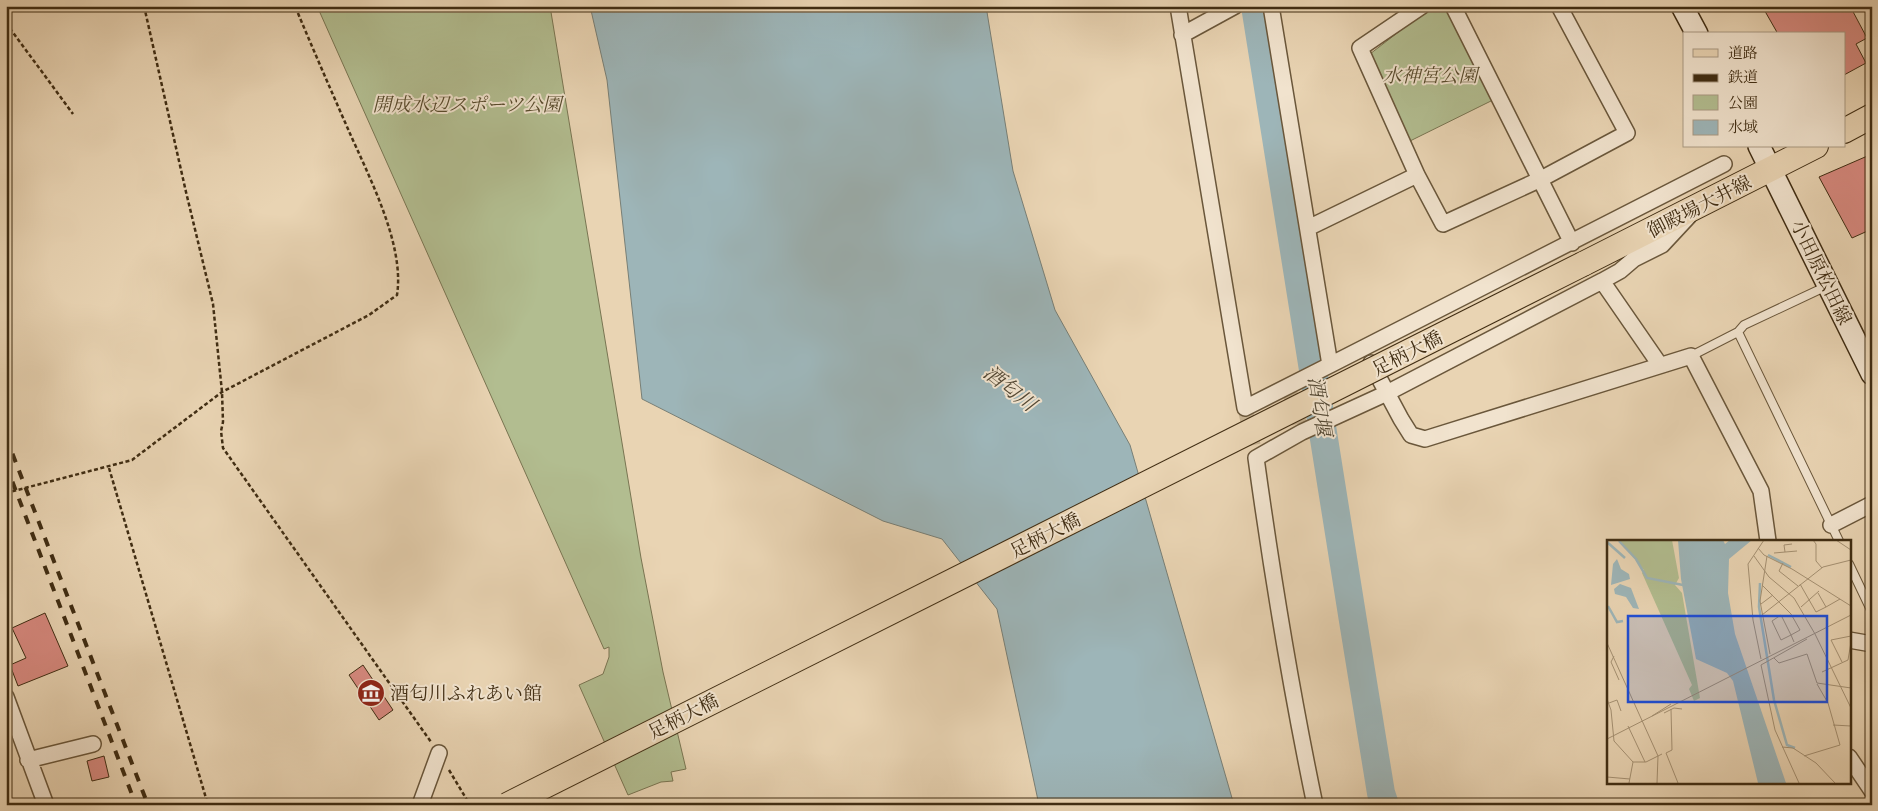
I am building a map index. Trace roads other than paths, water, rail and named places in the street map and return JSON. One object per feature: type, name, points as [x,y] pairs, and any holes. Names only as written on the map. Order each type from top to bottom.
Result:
[{"type":"main road","points":[[1682,6],[1697,32]]},
{"type":"main road","points":[[1846,130],[1872,116]]},
{"type":"main road","name":"小田原松田線","points":[[1760,148],[1872,374]]},
{"type":"main road","name":"御殿場大井線","points":[[1583,264],[1812,148]]},
{"type":"main road","name":"足柄大橋","points":[[507,805],[1583,264]]},
{"type":"street","points":[[1178,6],[1245,408],[1724,164]]},
{"type":"street","points":[[1182,35],[1236,6]]},
{"type":"street","points":[[1272,6],[1308,228],[1320,371]]},
{"type":"street","points":[[1422,6],[1360,48],[1417,175],[1443,224],[1541,179],[1627,133],[1559,6]]},
{"type":"street","points":[[1453,6],[1572,243]]},
{"type":"street","points":[[1308,228],[1417,175]]},
{"type":"street","points":[[1315,805],[1300,736],[1276,600],[1256,458],[1321,423],[1387,393],[1620,271],[1634,259],[1662,245],[1699,206]]},
{"type":"street","points":[[1602,281],[1660,365]]},
{"type":"street","points":[[1364,349],[1410,435],[1425,439],[1691,356],[1761,491],[1768,540]]},
{"type":"street","points":[[1831,525],[1872,504]]},
{"type":"street","points":[[1850,640],[1872,644]]},
{"type":"street","points":[[6,697],[46,805]]},
{"type":"street","points":[[28,760],[93,744]]},
{"type":"street","points":[[420,805],[439,753]]},
{"type":"street","points":[[1850,758],[1872,791]]},
{"type":"lane","points":[[1691,356],[1738,332],[1744,325],[1828,285]]},
{"type":"lane","points":[[1738,332],[1838,540]]},
{"type":"lane","points":[[1850,566],[1872,612]]},
{"type":"water","name":"酒匂川","points":[[590,6],[986,6],[1013,171],[1055,310],[1130,445],[1234,805],[1039,805],[997,609],[942,539],[883,521],[642,399],[607,80]]},
{"type":"waterway","name":"酒匂堰","points":[[1255,6],[1365,695],[1381,793],[1385,805]]},
{"type":"tunnel","points":[[1288,387],[1302,432]]},
{"type":"tunnel","points":[[1245,408],[1256,458]]},
{"type":"railway","points":[[6,437],[148,805]]},
{"type":"railway","points":[[6,465],[136,805]]},
{"type":"place","name":"酒匂川ふれあい館","points":[[371,693]]},
{"type":"park label","name":"水神宮公園","points":[[1430,75]]},
{"type":"park label","name":"開成水辺スポーツ公園","points":[[467,104]]}]
